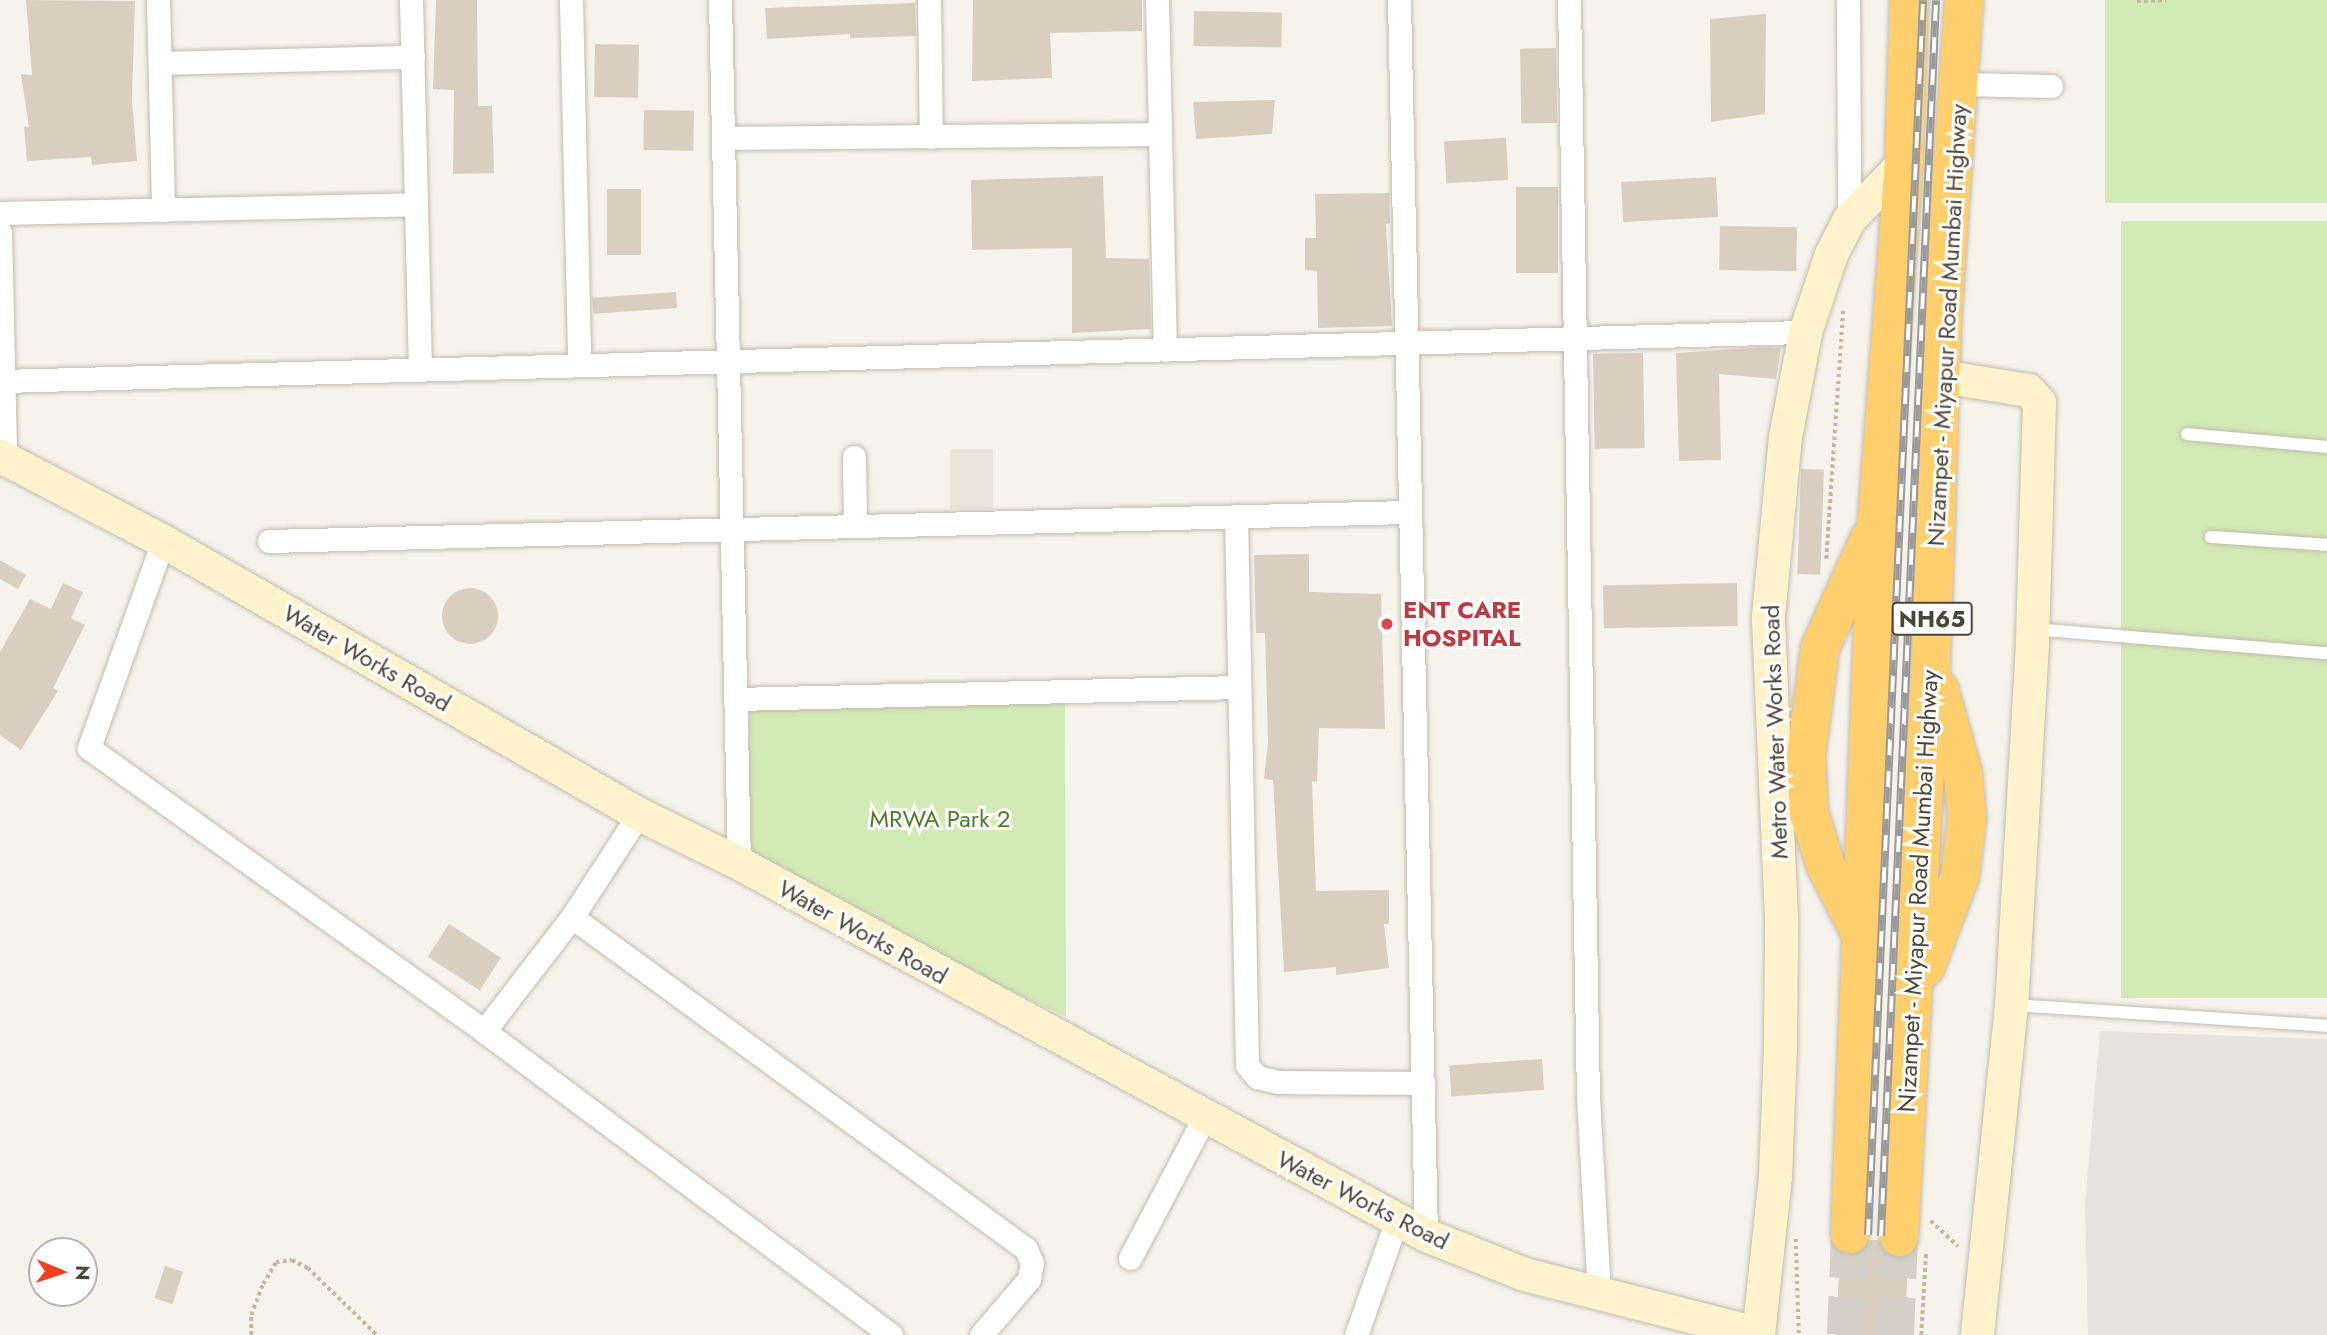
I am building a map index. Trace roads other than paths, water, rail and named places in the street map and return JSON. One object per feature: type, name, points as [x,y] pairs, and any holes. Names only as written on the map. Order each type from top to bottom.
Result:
[{"type":"highway","name":"Nizampet - Miyapur Road Mumbai Highway","points":[[1850,1234],[1864,940],[1877,521],[1904,162],[1909,0]]},
{"type":"highway","name":"Nizampet - Miyapur Road Mumbai Highway","points":[[1917,1237],[1911,1002],[1960,876],[1967,818],[1963,774],[1931,660],[1941,376],[1964,0]]},
{"type":"highway","points":[[1864,940],[1826,866],[1810,813],[1806,755],[1820,648],[1877,521]]},
{"type":"street","points":[[158,0],[163,209]]},
{"type":"street","points":[[411,0],[419,370]]},
{"type":"street","points":[[571,0],[579,365]]},
{"type":"street","points":[[720,0],[739,863]]},
{"type":"street","points":[[929,0],[931,137]]},
{"type":"street","points":[[1157,0],[1165,350]]},
{"type":"street","points":[[1399,0],[1426,1235]]},
{"type":"street","points":[[1569,0],[1577,338],[1588,1097],[1599,1295]]},
{"type":"street","points":[[1848,0],[1849,219]]},
{"type":"street","points":[[160,63],[413,57]]},
{"type":"street","points":[[1960,84],[2051,86]]},
{"type":"street","points":[[723,138],[1160,134]]},
{"type":"street","name":"Metro Water Works Road","points":[[1758,1334],[1775,1176],[1780,1045],[1781,918],[1768,617],[1785,437],[1805,332],[1831,254],[1849,219],[1904,162]]},
{"type":"street","points":[[0,213],[416,204]]},
{"type":"street","points":[[0,232],[3,458]]},
{"type":"street","points":[[3,382],[1805,332]]},
{"type":"street","points":[[1941,376],[2028,390],[2039,402],[2033,629],[2011,1005],[1977,1335]]},
{"type":"street","points":[[854,457],[855,526]]},
{"type":"street","name":"Water Works Road","points":[[3,458],[163,541],[639,814],[739,863],[1205,1118],[1426,1235],[1524,1274],[1758,1334]]},
{"type":"street","points":[[269,541],[1410,512]]},
{"type":"street","points":[[1236,517],[1247,1065],[1257,1077],[1278,1082],[1423,1083]]},
{"type":"street","points":[[163,541],[89,748],[484,1031],[891,1335]]},
{"type":"street","points":[[735,699],[1239,687]]},
{"type":"street","points":[[484,1031],[572,917],[639,814]]},
{"type":"street","points":[[572,917],[1026,1249],[1032,1263],[1029,1279],[981,1335]]},
{"type":"street","points":[[1130,1258],[1205,1118]]},
{"type":"street","points":[[1356,1335],[1396,1219]]},
{"type":"lane","points":[[2187,434],[2327,447]]},
{"type":"lane","points":[[2211,537],[2327,545]]},
{"type":"lane","points":[[2033,629],[2327,653]]},
{"type":"lane","points":[[2011,1005],[2327,1026]]},
{"type":"tunnel","points":[[1846,1335],[1850,1234]]},
{"type":"tunnel","points":[[1895,1335],[1899,1237]]},
{"type":"railway","points":[[1868,1235],[1923,0]]},
{"type":"railway","points":[[1881,1236],[1936,0]]},
{"type":"place","name":"ENT CARE HOSPITAL","points":[[1387,624]]},
{"type":"park label","name":"MRWA Park 2","points":[[940,819]]}]
